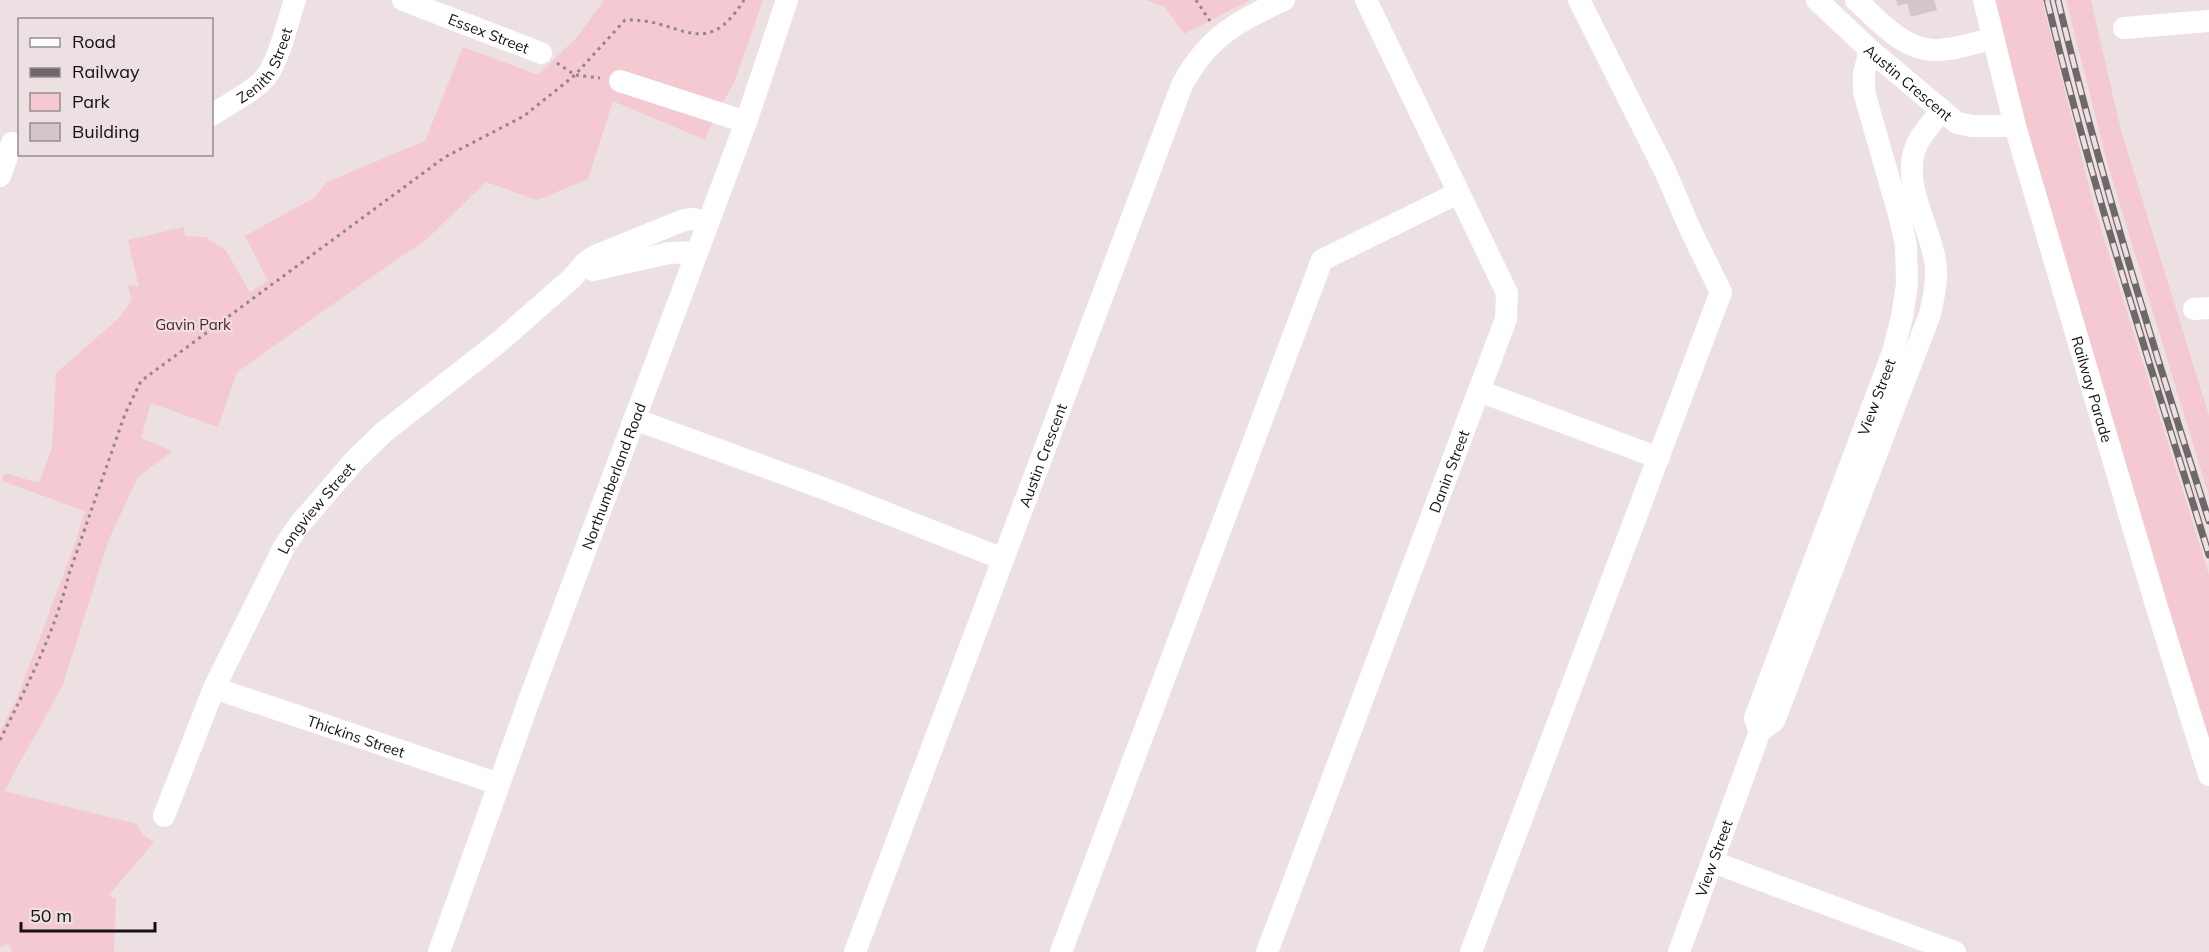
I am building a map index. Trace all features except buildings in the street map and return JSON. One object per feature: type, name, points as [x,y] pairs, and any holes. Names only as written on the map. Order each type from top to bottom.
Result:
[{"type":"street","name":"Zenith Street","points":[[213,114],[261,82],[268,74],[274,64],[296,0]]},
{"type":"street","name":"Essex Street","points":[[403,0],[541,53]]},
{"type":"street","name":"Northumberland Road","points":[[439,952],[634,419],[746,122],[787,0]]},
{"type":"street","name":"Austin Crescent","points":[[855,952],[1182,85],[1201,54],[1219,36],[1249,17],[1284,0]]},
{"type":"street","name":"Danin Street","points":[[1267,952],[1506,319],[1507,293],[1366,0]]},
{"type":"street","points":[[1471,952],[1721,292],[1665,171],[1579,0]]},
{"type":"street","name":"Austin Crescent","points":[[1816,0],[1870,50],[1957,123],[2015,126]]},
{"type":"street","name":"Austin Crescent","points":[[1856,0],[1902,41],[1918,48],[1941,50],[1992,39]]},
{"type":"street","name":"Railway Parade","points":[[1984,0],[2015,126],[2156,605],[2209,775]]},
{"type":"street","points":[[2124,28],[2209,21]]},
{"type":"street","name":"View Street","points":[[1760,731],[1755,718],[1893,352],[1902,316],[1907,284],[1906,245],[1864,92],[1864,73],[1870,50]]},
{"type":"street","points":[[620,81],[746,122]]},
{"type":"street","name":"View Street","points":[[1679,952],[1760,731],[1774,722],[1929,314],[1936,279],[1935,259],[1913,185],[1911,170],[1914,152],[1921,137],[1942,110]]},
{"type":"street","points":[[0,176],[11,142]]},
{"type":"street","points":[[1061,952],[1322,260],[1458,193]]},
{"type":"street","name":"Longview Street","points":[[164,816],[214,688],[284,547],[299,525],[355,460],[384,432],[499,342],[595,256],[684,220],[707,222]]},
{"type":"street","name":"Longview Street","points":[[572,278],[605,266],[669,253],[697,252]]},
{"type":"street","points":[[1479,391],[1659,458]]},
{"type":"street","points":[[634,419],[1003,559]]},
{"type":"street","name":"Thickins Street","points":[[214,688],[499,784]]},
{"type":"street","points":[[1713,862],[1955,952]]},
{"type":"path","points":[[0,740],[33,674],[62,600],[125,414],[141,381],[445,157],[524,116],[575,75],[625,20],[639,19],[699,35],[722,28],[744,0]]},
{"type":"path","points":[[1196,0],[1219,36]]},
{"type":"path","points":[[541,53],[575,75],[620,81]]},
{"type":"green space","name":"Gavin Park","points":[[604,0],[763,0],[734,83],[717,112],[705,140],[613,101],[588,179],[537,200],[486,182],[426,240],[237,372],[218,427],[151,403],[141,438],[172,451],[138,477],[109,539],[62,687],[4,791],[137,824],[142,834],[154,842],[108,896],[116,898],[114,952],[12,952],[8,943],[0,948],[0,731],[16,701],[85,511],[2,481],[5,473],[39,483],[52,448],[56,373],[118,319],[132,300],[128,285],[139,287],[128,240],[184,227],[185,236],[206,237],[226,251],[250,292],[268,281],[245,236],[314,198],[327,182],[425,141],[463,47],[538,75],[578,36]]},
{"type":"green space","points":[[1146,0],[1250,0],[1184,34],[1165,7]]},
{"type":"green space","points":[[1993,0],[2042,0],[2094,206],[2209,575],[2209,742],[2021,111]]},
{"type":"green space","points":[[2066,0],[2091,0],[2120,127],[2209,416],[2209,496],[2107,162]]},
{"type":"railway","points":[[2047,0],[2103,209],[2209,555]]},
{"type":"railway","points":[[2058,0],[2110,197],[2209,521]]}]
